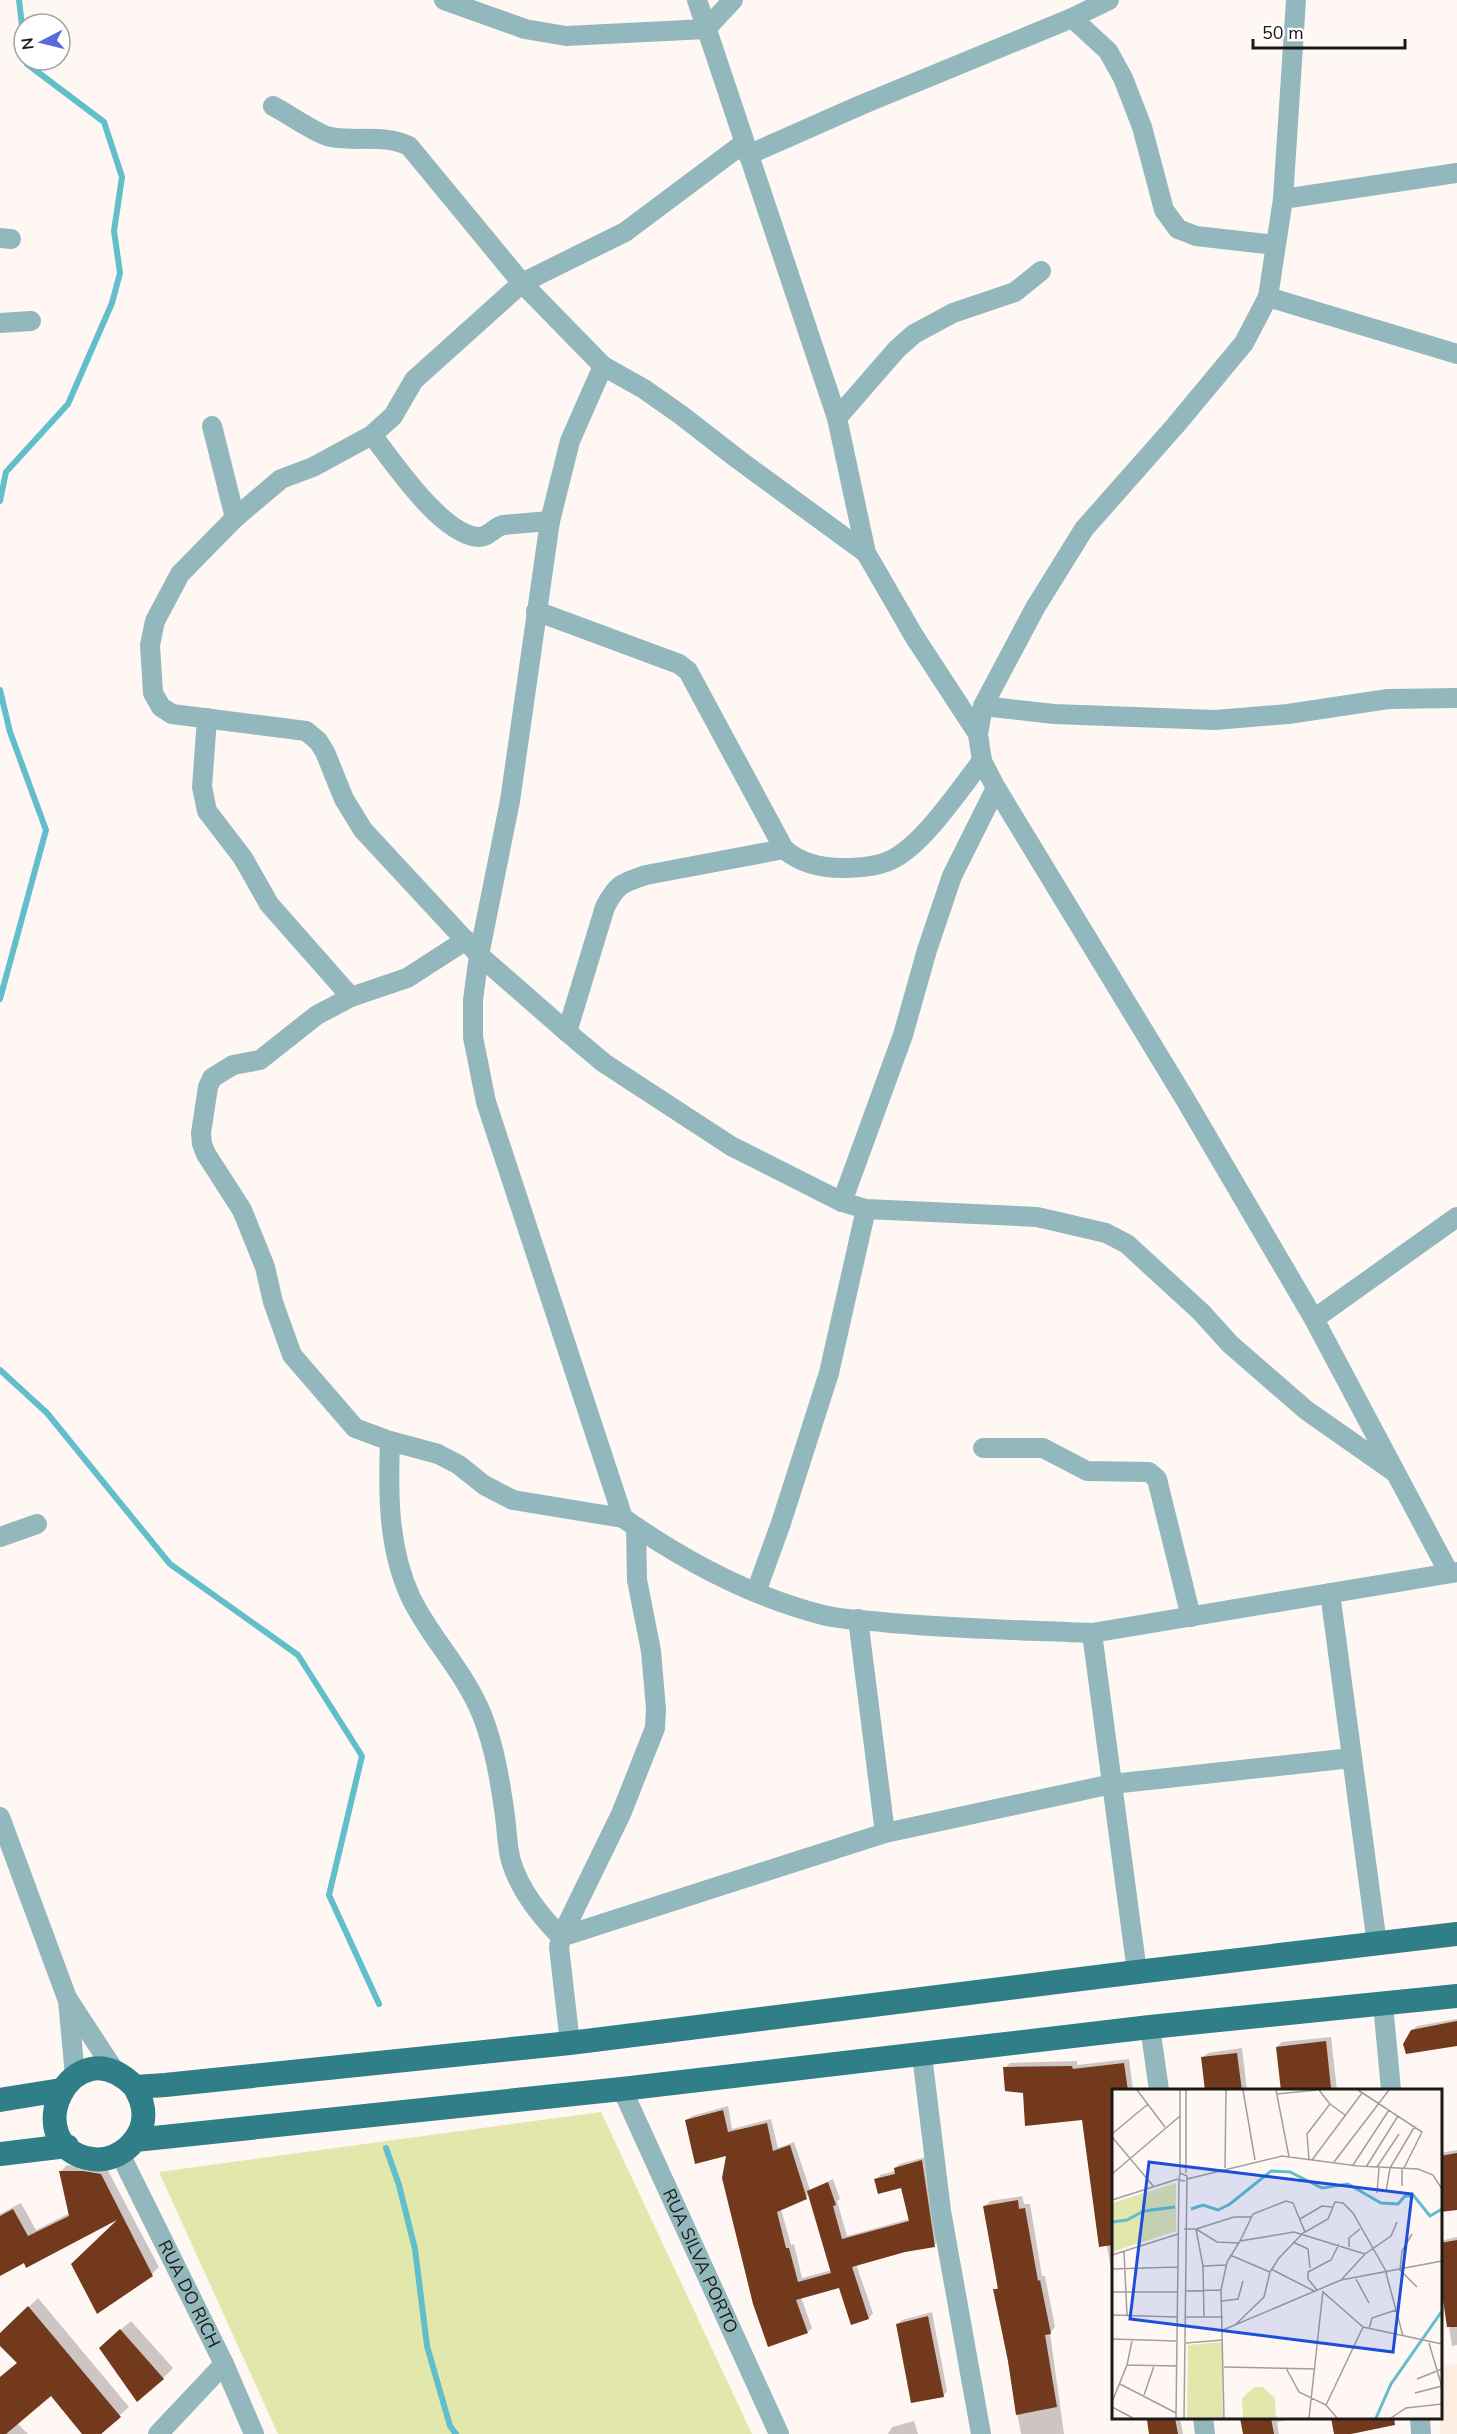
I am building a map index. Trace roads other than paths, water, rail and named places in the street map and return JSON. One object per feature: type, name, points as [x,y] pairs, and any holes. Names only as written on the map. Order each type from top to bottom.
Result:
[{"type":"main road","points":[[125,2080],[570,2043],[1457,1934]]},
{"type":"main road","points":[[68,2083],[54,2109],[61,2138],[67,2146],[92,2159],[107,2158],[128,2147],[1150,2027],[1457,1996]]},
{"type":"main road","points":[[0,2100],[68,2083],[88,2070],[102,2069],[125,2080],[143,2104],[143,2123],[128,2147]]},
{"type":"main road","points":[[0,2154],[67,2146]]},
{"type":"street","points":[[444,0],[525,29],[566,36],[706,29],[733,0]]},
{"type":"street","points":[[697,0],[837,418],[866,553],[914,636],[978,734]]},
{"type":"street","points":[[1109,0],[1072,18],[861,105],[746,149],[625,232],[522,283],[414,380],[393,416],[372,435],[313,467],[281,479],[235,518],[180,574],[155,621],[150,645],[153,693],[161,707],[172,714],[306,731],[318,741],[325,752],[344,799],[363,830],[479,955],[604,1062],[731,1146],[842,1202],[866,1209],[1036,1217],[1106,1233],[1127,1244],[1201,1312],[1230,1344],[1306,1410],[1393,1471]]},
{"type":"street","points":[[466,940],[407,978],[351,997],[317,1015],[260,1060],[233,1065],[212,1078],[208,1087],[201,1133],[206,1154],[242,1210],[265,1267],[273,1302],[292,1355],[355,1428],[390,1441],[438,1454],[459,1465],[484,1485],[513,1500],[629,1522],[669,1549],[756,1592],[824,1616],[902,1624],[1092,1633],[1453,1573],[1393,1471],[1314,1319],[1185,1099],[996,788],[982,761],[978,734],[983,706],[1035,608],[1084,529],[1175,426],[1244,343],[1268,297],[1283,199],[1296,0]]},
{"type":"street","points":[[1072,18],[1108,51],[1123,78],[1142,127],[1164,210],[1178,229],[1196,236],[1275,245]]},
{"type":"street","points":[[273,106],[327,137],[382,139],[398,141],[409,146],[522,283],[603,366],[644,389],[681,415],[767,482],[866,553]]},
{"type":"street","points":[[1283,199],[1457,173]]},
{"type":"street","points":[[837,418],[883,368],[897,349],[914,334],[953,313],[1016,292],[1041,271]]},
{"type":"street","points":[[1268,297],[1457,354]]},
{"type":"street","points":[[0,323],[31,321]]},
{"type":"street","points":[[570,2043],[560,1947],[561,1937],[621,1814],[655,1728],[656,1709],[651,1651],[637,1580],[629,1522],[486,1102],[473,1036],[473,1000],[479,955],[510,801],[550,521],[570,441],[603,366]]},
{"type":"street","points":[[212,426],[235,518]]},
{"type":"street","points":[[372,435],[414,489],[445,521],[467,532],[478,537],[486,536],[497,526],[550,521]]},
{"type":"street","points":[[536,611],[679,664],[688,671],[784,849],[793,857],[825,868],[864,867],[892,859],[918,841],[982,761]]},
{"type":"street","points":[[983,706],[1054,714],[1215,720],[1287,714],[1388,699],[1457,698]]},
{"type":"street","points":[[207,718],[202,787],[207,811],[243,858],[269,904],[351,997]]},
{"type":"street","points":[[842,1202],[903,1035],[927,950],[952,876],[996,788]]},
{"type":"street","points":[[567,1032],[605,907],[614,890],[626,882],[646,875],[784,849]]},
{"type":"street","points":[[756,1592],[781,1523],[829,1372],[866,1209]]},
{"type":"street","points":[[1314,1319],[1457,1217]]},
{"type":"street","points":[[390,1441],[388,1482],[390,1517],[394,1543],[411,1597],[481,1713],[499,1770],[511,1861],[522,1887],[539,1914],[561,1937]]},
{"type":"street","points":[[983,1448],[1043,1448],[1087,1471],[1149,1472],[1153,1475],[1157,1479],[1191,1617]]},
{"type":"street","points":[[0,1537],[37,1524]]},
{"type":"street","points":[[1330,1593],[1377,1944]]},
{"type":"street","points":[[858,1619],[885,1833]]},
{"type":"street","points":[[1092,1633],[1137,1972]]},
{"type":"street","points":[[561,1937],[885,1833],[1112,1784],[1352,1758]]},
{"type":"street","points":[[0,1816],[67,1998],[125,2080]]},
{"type":"street","points":[[67,1998],[68,2083]]},
{"type":"street","points":[[1383,2004],[1391,2089]]},
{"type":"street","points":[[1150,2027],[1159,2089]]},
{"type":"street","points":[[922,2055],[940,2211],[981,2434]]},
{"type":"street","name":"RUA SILVA PORTO","points":[[622,2089],[779,2434]]},
{"type":"street","name":"RUA DO RICH","points":[[128,2147],[254,2434]]},
{"type":"street","points":[[158,2434],[224,2364]]},
{"type":"street","points":[[1203,2419],[1205,2434]]},
{"type":"street","points":[[1420,2419],[1421,2434]]},
{"type":"waterway","points":[[19,0],[20,12]]},
{"type":"waterway","points":[[0,501],[6,472],[68,404],[112,303],[120,273],[114,231],[122,177],[104,122],[38,72]]},
{"type":"waterway","points":[[0,690],[10,732],[46,830],[0,999]]},
{"type":"waterway","points":[[0,1370],[47,1413],[170,1564],[298,1655],[362,1756],[329,1895],[379,2004]]},
{"type":"waterway","points":[[386,2148],[399,2185],[415,2249],[427,2346],[450,2426],[456,2434]]}]
